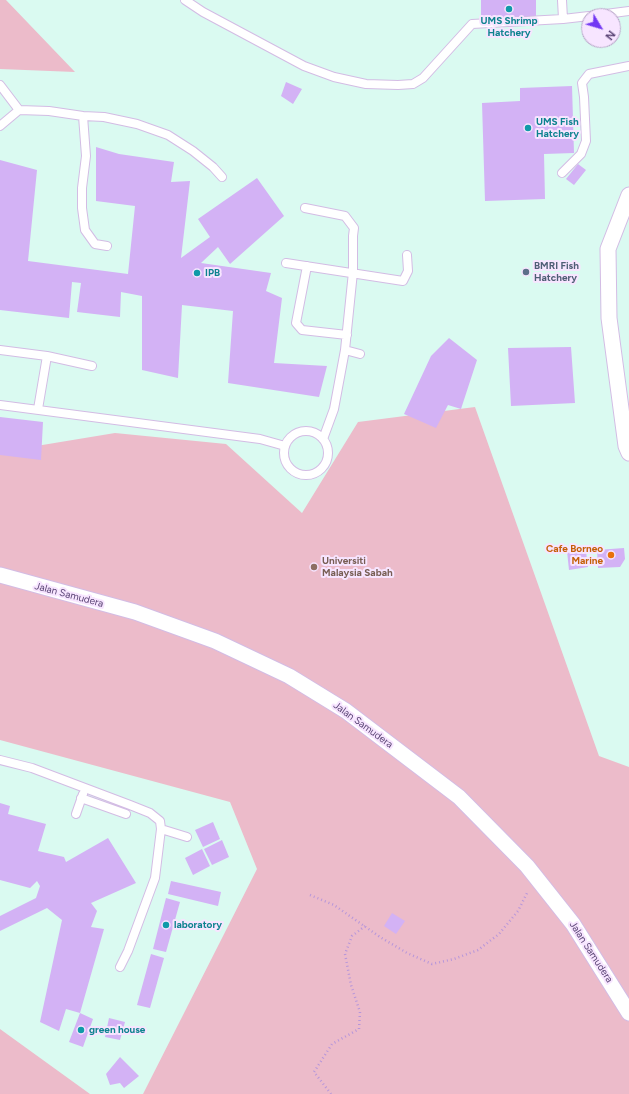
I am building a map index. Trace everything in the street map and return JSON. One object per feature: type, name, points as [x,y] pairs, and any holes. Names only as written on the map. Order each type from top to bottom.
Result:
[{"type":"street","points":[[628,448],[609,318],[608,249],[629,195]]},
{"type":"street","name":"Jalan Samudera","points":[[0,575],[135,612],[215,640],[289,676],[346,710],[459,797],[527,866],[573,924],[629,1013]]},
{"type":"lane","points":[[185,0],[203,12],[304,66],[334,77],[366,84],[412,84],[423,78],[472,24],[581,17]]},
{"type":"lane","points":[[562,0],[563,19]]},
{"type":"lane","points":[[562,173],[581,154],[586,141],[582,83],[589,74],[629,66]]},
{"type":"lane","points":[[0,85],[19,110]]},
{"type":"lane","points":[[0,126],[19,110],[49,111],[137,124],[168,135],[193,151],[213,167],[222,177]]},
{"type":"lane","points":[[83,116],[86,156],[82,188],[82,208],[85,230],[95,244],[106,246]]},
{"type":"lane","points":[[305,208],[345,216],[354,228],[353,272],[345,350],[334,410],[323,439]]},
{"type":"lane","points":[[286,263],[404,280],[408,271],[407,254]]},
{"type":"lane","points":[[307,266],[296,323],[302,330],[347,335]]},
{"type":"lane","points":[[0,350],[46,356],[92,366]]},
{"type":"lane","points":[[345,350],[360,354]]},
{"type":"lane","points":[[38,410],[46,356]]},
{"type":"lane","points":[[0,405],[260,439],[285,446]]},
{"type":"lane","points":[[306,430],[316,433],[323,439],[328,451],[325,464],[316,473],[303,475],[291,470],[285,459],[285,446],[290,438],[297,432],[306,430]]},
{"type":"lane","points":[[0,760],[32,768],[130,805],[160,821],[161,829],[155,878],[128,950],[120,967]]},
{"type":"lane","points":[[76,814],[85,788]]},
{"type":"lane","points":[[81,798],[124,818],[130,805]]},
{"type":"lane","points":[[161,829],[187,836]]},
{"type":"path","points":[[310,895],[334,905],[380,937],[407,953],[432,964],[460,957],[478,950],[499,934],[518,910],[529,889],[527,866]]},
{"type":"path","points":[[331,1094],[314,1072],[332,1044],[358,1029],[360,1012],[351,985],[345,954],[352,936],[365,926]]},
{"type":"shaded area","name":"Universiti Malaysia Sabah","points":[[0,0],[629,0],[629,1094],[0,1094]]},
{"type":"shaded area","points":[[0,0],[6,0],[75,72],[0,69]]},
{"type":"shaded area","points":[[475,407],[599,756],[629,767],[629,1094],[143,1094],[257,869],[230,802],[0,740],[0,452],[115,433],[226,444],[302,513],[358,422]]},
{"type":"shaded area","points":[[0,1029],[90,1094],[0,1094]]},
{"type":"building","name":"UMS Shrimp Hatchery","points":[[481,0],[536,0],[536,17],[481,18]]},
{"type":"building","points":[[286,82],[302,89],[293,104],[281,96]]},
{"type":"building","name":"UMS Fish Hatchery","points":[[572,86],[574,153],[544,154],[545,199],[485,201],[482,103],[520,101],[520,88]]},
{"type":"building","name":"IPB","points":[[96,147],[119,154],[174,162],[171,182],[190,181],[181,258],[210,237],[198,219],[257,178],[284,216],[230,264],[218,247],[201,263],[271,273],[266,291],[282,298],[274,363],[327,366],[319,397],[228,383],[233,311],[182,305],[178,378],[142,370],[142,296],[121,292],[120,317],[77,312],[81,283],[72,282],[69,318],[0,310],[0,160],[37,170],[28,261],[128,274],[135,206],[96,201]]},
{"type":"building","points":[[578,164],[586,170],[574,185],[566,179]]},
{"type":"building","points":[[449,338],[477,360],[461,409],[448,405],[436,428],[404,414],[431,356]]},
{"type":"building","points":[[571,347],[575,403],[511,406],[508,348]]},
{"type":"building","points":[[0,417],[43,422],[41,460],[0,455]]},
{"type":"building","name":"Cafe Borneo Marine","points":[[624,548],[625,559],[620,567],[598,568],[597,550]]},
{"type":"building","points":[[567,551],[586,551],[588,567],[569,570]]},
{"type":"building","points":[[0,803],[10,806],[8,814],[46,824],[38,851],[64,857],[66,862],[108,838],[136,883],[91,903],[97,911],[91,927],[104,929],[80,1013],[66,1009],[59,1031],[40,1022],[62,920],[47,908],[0,931],[0,916],[36,898],[40,886],[37,881],[30,888],[0,880]]},
{"type":"building","points":[[213,822],[220,839],[203,847],[195,830]]},
{"type":"building","points":[[222,840],[229,857],[212,865],[204,849]]},
{"type":"building","points":[[202,849],[210,866],[193,875],[185,858]]},
{"type":"building","name":"laboratory","points":[[171,881],[221,892],[218,906],[168,894]]},
{"type":"building","name":"laboratory","points":[[166,898],[180,902],[166,952],[153,949]]},
{"type":"building","points":[[392,913],[405,921],[396,934],[384,926]]},
{"type":"building","name":"laboratory","points":[[151,954],[164,958],[150,1008],[137,1005]]},
{"type":"building","name":"green house","points":[[80,1013],[93,1019],[83,1047],[69,1042]]},
{"type":"building","points":[[109,1018],[125,1022],[120,1040],[105,1037]]},
{"type":"building","points":[[120,1057],[139,1076],[124,1088],[120,1083],[110,1085],[106,1074]]},
{"type":"place","name":"UMS Shrimp Hatchery","points":[[509,9]]},
{"type":"place","name":"UMS Fish Hatchery","points":[[528,128]]},
{"type":"place","name":"BMRI Fish Hatchery","points":[[526,272]]},
{"type":"place","name":"IPB","points":[[197,273]]},
{"type":"place","name":"Cafe Borneo Marine","points":[[611,555]]},
{"type":"place","name":"Universiti Malaysia Sabah","points":[[314,567]]},
{"type":"place","name":"laboratory","points":[[166,925]]},
{"type":"place","name":"green house","points":[[81,1030]]}]
